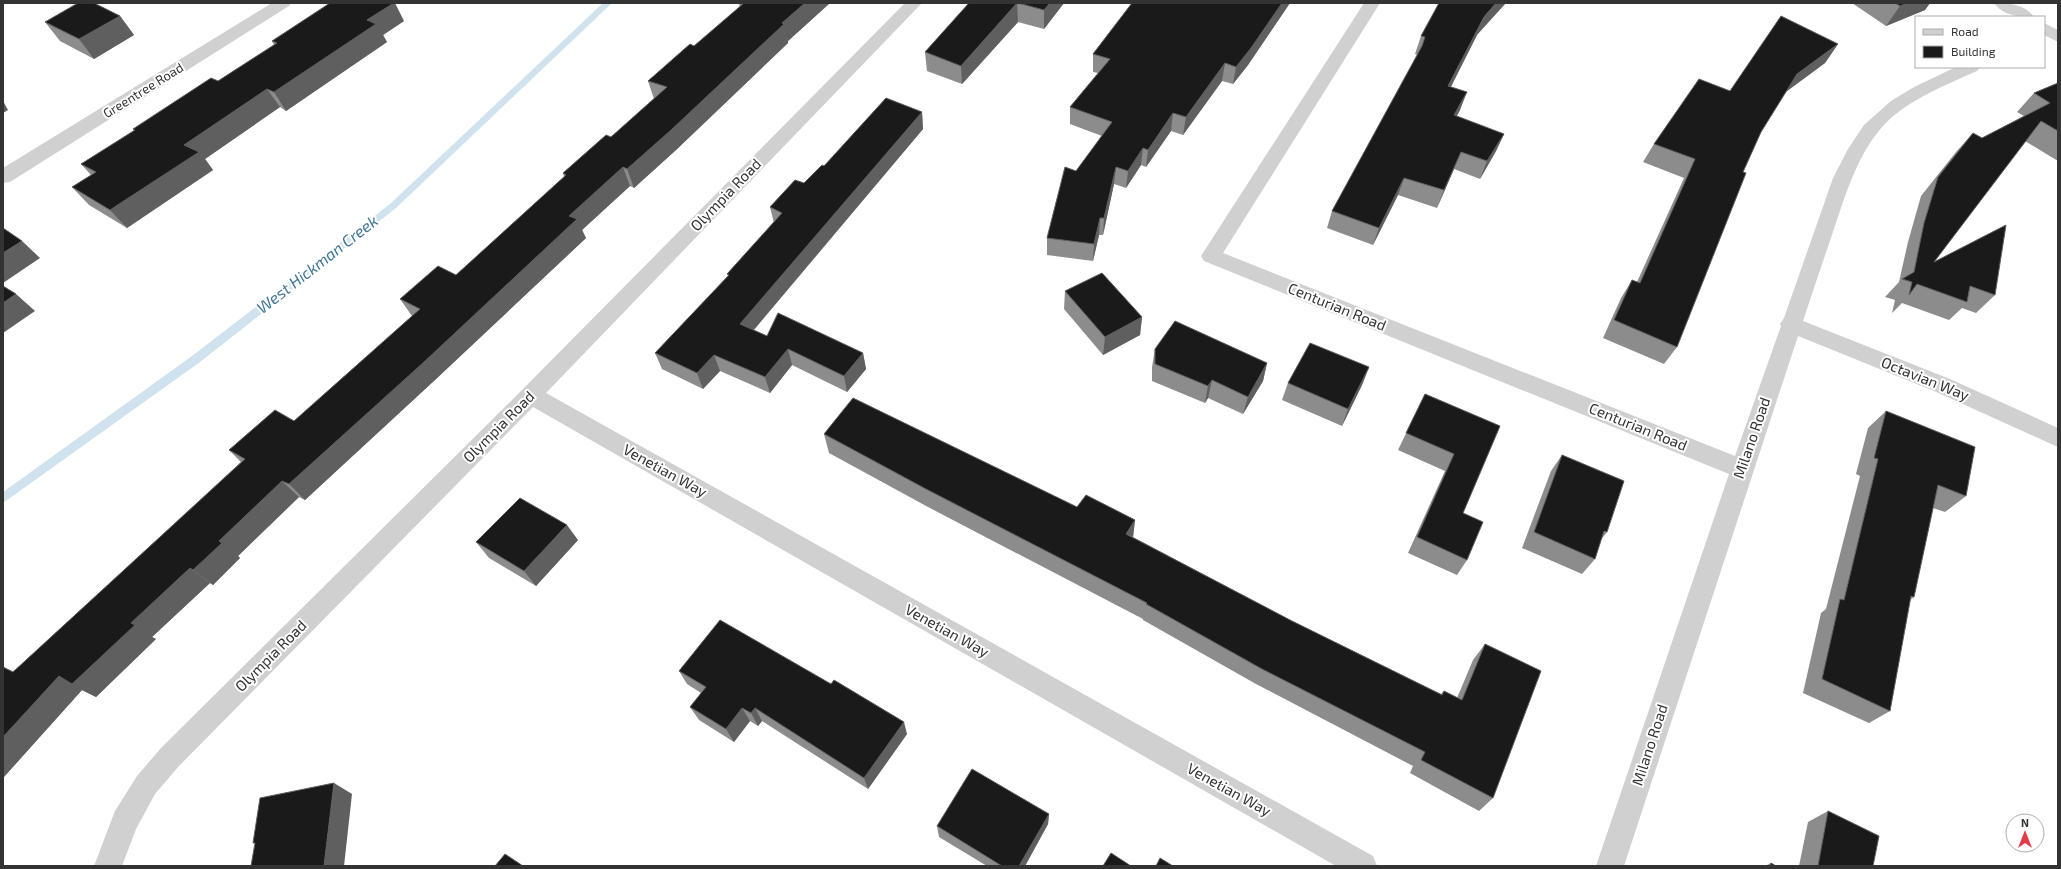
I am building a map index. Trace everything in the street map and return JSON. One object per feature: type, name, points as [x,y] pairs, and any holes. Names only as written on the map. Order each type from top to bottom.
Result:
[{"type":"street","name":"Greentree Road","points":[[3,177],[283,3]]},
{"type":"street","name":"Olympia Road","points":[[108,866],[125,821],[146,785],[170,758],[531,395],[914,3]]},
{"type":"street","name":"Centurian Road","points":[[1372,3],[1211,256],[1742,469]]},
{"type":"street","points":[[2002,3],[2024,16]]},
{"type":"street","name":"Milano Road","points":[[1610,866],[1790,324],[1842,178],[1859,146],[1876,123],[1896,104],[1935,83],[1969,68]]},
{"type":"street","name":"Octavian Way","points":[[1790,324],[1942,385],[2058,438]]},
{"type":"street","name":"Venetian Way","points":[[531,395],[1364,866]]},
{"type":"building","points":[[78,3],[94,3],[120,16],[79,39],[45,22]]},
{"type":"building","points":[[330,3],[394,3],[367,20],[376,24],[274,92],[267,89],[184,145],[199,152],[110,210],[72,187],[96,172],[81,164],[135,130],[133,129],[211,78],[218,81],[277,43],[272,41]]},
{"type":"building","points":[[744,3],[805,3],[782,23],[784,24],[670,131],[627,169],[623,167],[569,216],[577,219],[424,362],[289,484],[282,481],[219,541],[222,543],[193,570],[190,568],[131,623],[135,625],[72,684],[59,676],[3,737],[3,667],[13,672],[245,459],[229,450],[275,410],[294,421],[420,309],[400,299],[438,266],[456,275],[566,175],[563,173],[606,135],[611,137],[667,87],[648,81],[690,44],[694,46]]},
{"type":"building","points":[[969,3],[1017,3],[961,66],[925,52]]},
{"type":"building","points":[[1018,3],[1050,3],[1044,10]]},
{"type":"building","points":[[1132,3],[1282,3],[1236,67],[1225,63],[1186,117],[1173,113],[1148,150],[1143,148],[1128,171],[1116,167],[1104,218],[1100,218],[1094,244],[1047,238],[1065,167],[1076,171],[1112,122],[1070,107],[1110,59],[1093,54]]},
{"type":"building","points":[[1439,3],[1496,3],[1484,17],[1448,86],[1467,92],[1454,115],[1504,134],[1487,161],[1461,152],[1444,190],[1404,178],[1379,228],[1332,211],[1422,46],[1425,37],[1421,36]]},
{"type":"building","points":[[1895,3],[1908,3],[1900,6]]},
{"type":"building","points":[[1781,16],[1838,44],[1797,74],[1761,132],[1743,172],[1746,173],[1677,347],[1614,320],[1632,280],[1640,283],[1695,159],[1654,144],[1699,79],[1730,91]]},
{"type":"building","points":[[2058,83],[2058,131],[2041,121],[1934,262],[2006,225],[1995,295],[1970,286],[1967,302],[1917,284],[1909,295],[1912,282],[1902,279],[1914,272],[1924,223],[1938,177],[1973,133],[1982,138],[2050,103],[2034,93]]},
{"type":"building","points":[[886,98],[922,112],[740,324],[767,336],[778,313],[863,353],[844,376],[788,349],[765,377],[714,355],[697,373],[655,353],[729,275],[727,274],[782,213],[770,207],[795,180],[804,183],[822,165],[824,166]]},
{"type":"building","points":[[3,228],[22,241],[3,253]]},
{"type":"building","points":[[1102,273],[1142,317],[1105,337],[1065,291]]},
{"type":"building","points":[[3,286],[16,294],[3,303]]},
{"type":"building","points":[[1175,321],[1267,363],[1248,397],[1212,380],[1208,386],[1155,364],[1155,349]]},
{"type":"building","points":[[1310,343],[1369,367],[1348,409],[1288,383]]},
{"type":"building","points":[[1425,394],[1500,426],[1463,513],[1483,522],[1467,560],[1417,537],[1454,454],[1406,433]]},
{"type":"building","points":[[853,398],[1077,507],[1086,495],[1135,520],[1126,534],[1292,621],[1442,695],[1444,691],[1462,700],[1485,644],[1541,671],[1493,798],[1421,760],[1425,752],[1262,669],[1146,604],[1147,603],[926,489],[824,434]]},
{"type":"building","points":[[1886,411],[1975,447],[1966,496],[1938,485],[1914,597],[1911,596],[1890,711],[1822,679],[1840,599],[1844,600],[1878,459],[1874,458]]},
{"type":"building","points":[[1562,455],[1624,481],[1607,532],[1604,531],[1595,559],[1534,532]]},
{"type":"building","points":[[520,498],[567,525],[524,571],[476,542]]},
{"type":"building","points":[[720,620],[831,684],[834,680],[904,722],[864,778],[755,708],[751,713],[742,708],[726,729],[690,707],[706,687],[679,671]]},
{"type":"building","points":[[972,769],[1049,814],[1019,866],[1002,866],[937,826]]},
{"type":"building","points":[[334,783],[324,866],[251,866],[260,798]]},
{"type":"building","points":[[1828,811],[1879,836],[1873,866],[1818,866]]},
{"type":"building","points":[[1111,853],[1131,866],[1103,866]]},
{"type":"building","points":[[505,854],[523,866],[495,866]]},
{"type":"building","points":[[1160,858],[1173,866],[1156,866]]},
{"type":"waterway","name":"West Hickman Creek","points":[[3,498],[196,359],[393,206],[608,3]]}]
